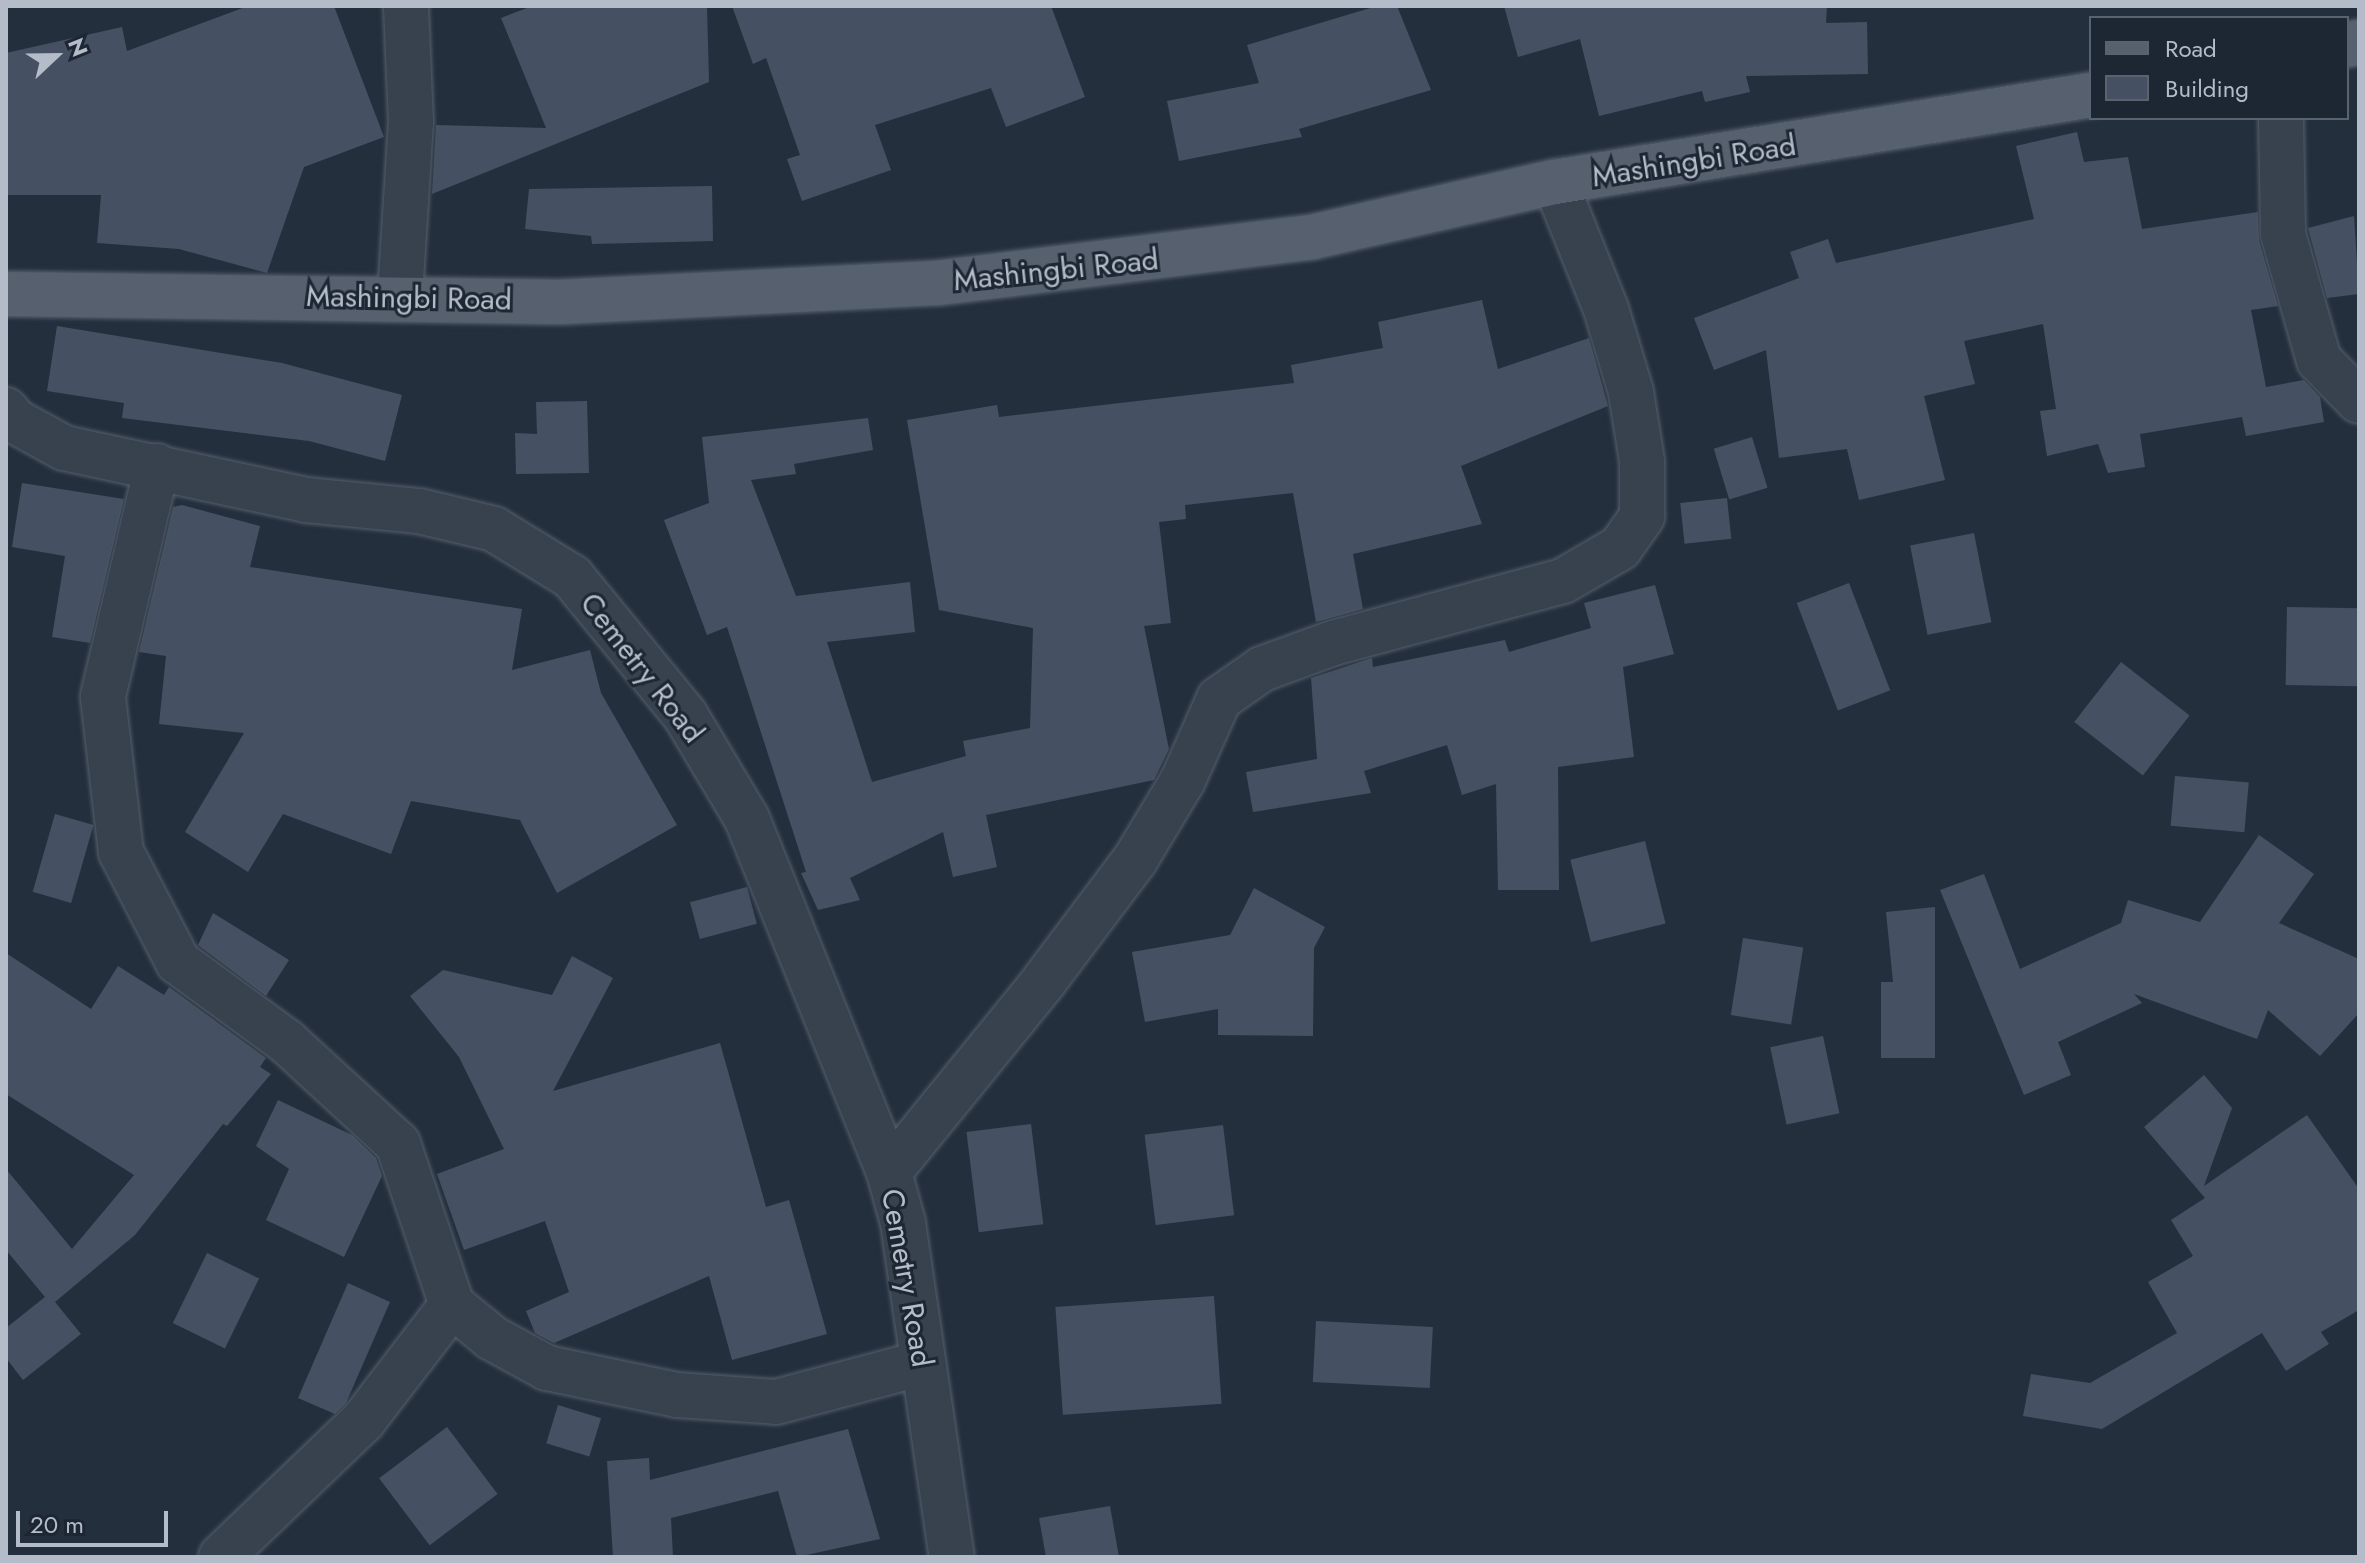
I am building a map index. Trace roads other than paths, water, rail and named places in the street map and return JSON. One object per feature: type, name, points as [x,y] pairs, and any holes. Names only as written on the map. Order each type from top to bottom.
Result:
[{"type":"main road","name":"Mashingbi Road","points":[[6,294],[400,296],[560,302],[953,282],[1312,237],[1555,182],[2089,95]]},
{"type":"street","points":[[400,296],[411,122],[406,6]]},
{"type":"street","points":[[2281,120],[2283,234],[2319,360],[2359,401]]},
{"type":"street","points":[[889,1172],[1044,981],[1135,860],[1183,780],[1219,699],[1262,669],[1333,643],[1563,581],[1620,548],[1642,516],[1642,461],[1631,392],[1606,309],[1555,182]]},
{"type":"street","name":"Cemetry Road","points":[[6,410],[15,421],[64,448],[306,500],[419,511],[494,529],[572,577],[685,715],[747,819],[889,1172],[903,1223],[952,1557]]},
{"type":"street","points":[[157,466],[103,697],[121,852],[178,962],[286,1041],[398,1144],[452,1305],[492,1338],[547,1368],[677,1395],[776,1402],[923,1363]]},
{"type":"street","points":[[221,1557],[363,1421],[452,1305]]}]
